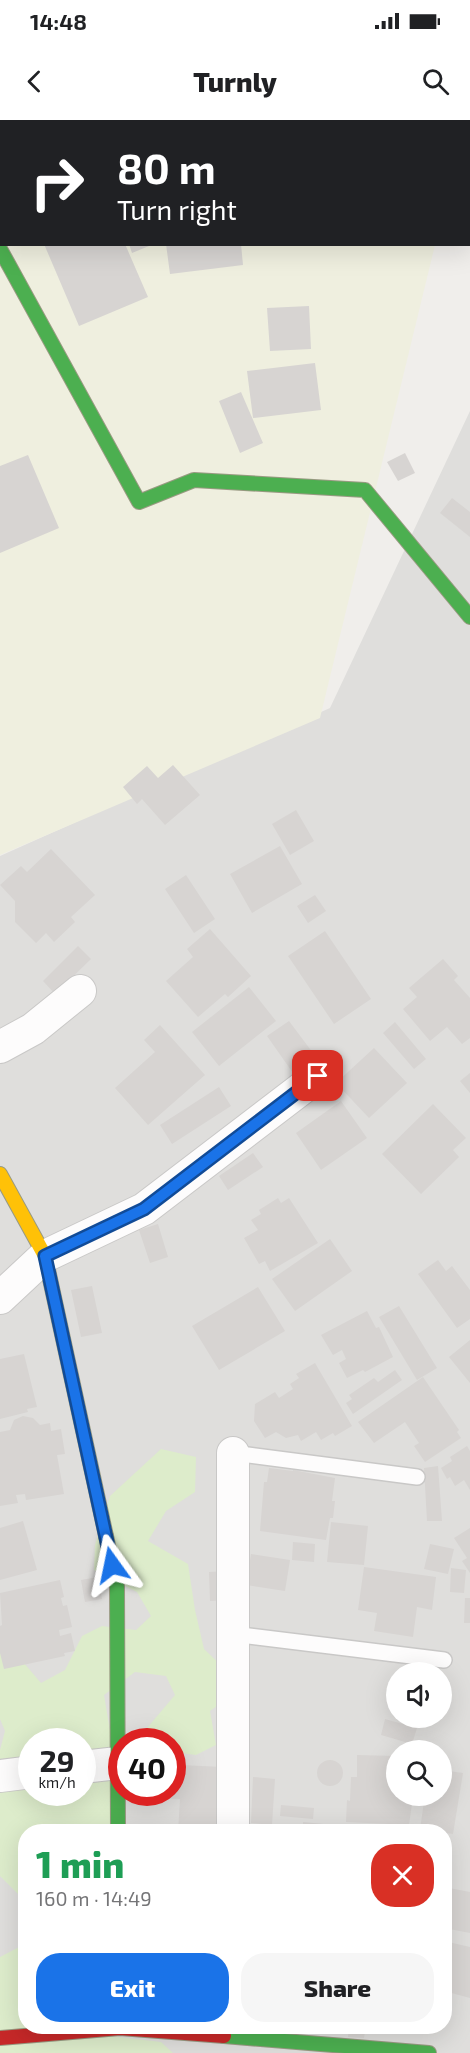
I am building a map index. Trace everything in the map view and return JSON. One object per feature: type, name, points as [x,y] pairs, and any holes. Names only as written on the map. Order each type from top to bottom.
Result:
[{"type":"street","points":[[0,249],[139,502],[194,480],[365,490],[470,617]]},
{"type":"street","points":[[0,1047],[33,1029],[80,991]]},
{"type":"street","points":[[0,1298],[45,1256],[144,1209],[318,1076]]},
{"type":"street","points":[[0,1174],[45,1256],[117,1587],[118,1728]]},
{"type":"street","points":[[233,1453],[233,1824]]},
{"type":"street","points":[[0,1776],[18,1774]]},
{"type":"street","points":[[118,1806],[118,1824]]},
{"type":"street","points":[[0,2038],[44,2034]]},
{"type":"street","points":[[252,2034],[429,2053]]},
{"type":"lane","points":[[233,1453],[417,1477]]},
{"type":"lane","points":[[233,1634],[444,1660]]},
{"type":"shaded area","points":[[470,411],[470,2053],[0,2053],[0,856],[330,708]]},
{"type":"green space","points":[[0,246],[435,246],[320,718],[0,855]]},
{"type":"green space","points":[[161,1449],[196,1457],[195,1492],[166,1511],[148,1541],[188,1564],[204,1649],[244,1687],[210,1711],[216,1745],[196,1755],[186,1754],[186,1728],[147,1728],[175,1695],[166,1676],[135,1672],[104,1695],[110,1728],[108,1806],[123,1806],[126,1824],[18,1824],[18,1894],[0,1876],[0,1750],[5,1731],[0,1719],[0,1635],[41,1683],[65,1670],[82,1636],[102,1626],[136,1630],[151,1616],[137,1592],[94,1570],[95,1545],[110,1496]]},
{"type":"green space","points":[[18,1948],[18,2034],[94,2034],[161,2042],[173,2053],[0,2053],[0,1957]]},
{"type":"building","points":[[45,246],[126,246],[148,297],[79,326]]},
{"type":"building","points":[[130,246],[149,246],[132,253]]},
{"type":"building","points":[[166,246],[241,246],[243,265],[170,274]]},
{"type":"building","points":[[309,306],[311,349],[270,351],[267,308]]},
{"type":"building","points":[[315,363],[321,410],[253,418],[247,371]]},
{"type":"building","points":[[241,392],[263,443],[240,453],[219,401]]},
{"type":"building","points":[[405,453],[415,473],[398,481],[387,462]]},
{"type":"building","points":[[28,455],[59,528],[0,553],[0,466]]},
{"type":"building","points":[[452,498],[470,512],[470,537],[440,513]]},
{"type":"building","points":[[173,765],[200,795],[165,825],[142,799],[137,804],[123,787],[147,766],[158,778]]},
{"type":"building","points":[[296,810],[314,841],[290,855],[272,824]]},
{"type":"building","points":[[280,846],[302,884],[252,913],[230,874]]},
{"type":"building","points":[[51,849],[95,895],[71,917],[75,922],[54,942],[46,933],[36,943],[15,922],[15,901],[0,885],[21,866],[27,872]]},
{"type":"building","points":[[186,875],[215,919],[194,933],[165,889]]},
{"type":"building","points":[[315,895],[326,911],[308,923],[297,906]]},
{"type":"building","points":[[210,929],[251,976],[228,997],[225,994],[198,1017],[166,981],[193,957],[187,949]]},
{"type":"building","points":[[325,931],[371,999],[334,1024],[288,956]]},
{"type":"building","points":[[78,946],[91,959],[55,994],[43,981]]},
{"type":"building","points":[[443,959],[458,976],[454,980],[470,998],[470,1038],[462,1044],[447,1027],[430,1041],[403,1009],[417,997],[409,988]]},
{"type":"building","points":[[249,987],[276,1021],[219,1066],[192,1032]]},
{"type":"building","points":[[289,1021],[316,1057],[293,1073],[267,1036]]},
{"type":"building","points":[[395,1022],[426,1059],[414,1069],[383,1033]]},
{"type":"building","points":[[160,1025],[205,1075],[148,1125],[115,1088],[155,1052],[144,1040]]},
{"type":"building","points":[[374,1048],[407,1083],[369,1118],[336,1083]]},
{"type":"building","points":[[470,1073],[470,1093],[460,1081]]},
{"type":"building","points":[[219,1087],[231,1106],[172,1144],[160,1125]]},
{"type":"building","points":[[341,1101],[367,1138],[321,1170],[296,1133]]},
{"type":"building","points":[[433,1104],[466,1138],[453,1150],[459,1157],[421,1194],[382,1154]]},
{"type":"building","points":[[253,1153],[263,1167],[228,1190],[219,1176]]},
{"type":"building","points":[[278,1198],[281,1203],[289,1198],[318,1243],[270,1271],[265,1261],[259,1264],[244,1238],[258,1230],[251,1220],[261,1214],[259,1210]]},
{"type":"building","points":[[158,1224],[168,1257],[150,1263],[139,1230]]},
{"type":"building","points":[[330,1239],[352,1271],[295,1311],[272,1279]]},
{"type":"building","points":[[438,1260],[446,1271],[452,1266],[470,1290],[470,1319],[457,1328],[418,1274]]},
{"type":"building","points":[[92,1286],[102,1333],[81,1337],[71,1290]]},
{"type":"building","points":[[258,1287],[285,1331],[219,1370],[192,1326]]},
{"type":"building","points":[[399,1306],[437,1368],[417,1380],[379,1317]]},
{"type":"building","points":[[367,1311],[376,1328],[379,1327],[393,1357],[365,1372],[363,1370],[347,1378],[339,1363],[346,1359],[342,1350],[333,1355],[321,1335]]},
{"type":"building","points":[[470,1340],[470,1383],[449,1357]]},
{"type":"building","points":[[24,1354],[37,1407],[27,1409],[28,1412],[0,1419],[0,1359]]},
{"type":"building","points":[[315,1363],[352,1426],[335,1436],[333,1433],[321,1440],[316,1432],[301,1441],[298,1435],[286,1438],[276,1432],[265,1438],[254,1421],[255,1404],[275,1392],[279,1398],[293,1389],[290,1384],[299,1378],[296,1374]]},
{"type":"building","points":[[395,1370],[402,1380],[353,1414],[346,1403],[352,1399],[349,1395],[374,1378],[378,1382]]},
{"type":"building","points":[[423,1377],[459,1430],[457,1432],[461,1438],[425,1462],[414,1446],[419,1443],[405,1422],[374,1443],[358,1422]]},
{"type":"building","points":[[23,1416],[33,1418],[40,1425],[50,1423],[51,1431],[61,1429],[65,1454],[57,1455],[64,1494],[26,1500],[25,1494],[16,1495],[18,1503],[0,1506],[0,1432],[10,1430],[14,1420]]},
{"type":"building","points":[[467,1446],[470,1451],[470,1490],[464,1480],[455,1486],[450,1477],[447,1479],[441,1468],[452,1461],[450,1457]]},
{"type":"building","points":[[438,1466],[442,1521],[427,1521],[424,1468]]},
{"type":"building","points":[[269,1468],[335,1478],[332,1501],[335,1501],[333,1518],[330,1518],[326,1540],[260,1531],[264,1482],[267,1482]]},
{"type":"building","points":[[23,1521],[37,1570],[0,1580],[0,1528]]},
{"type":"building","points":[[331,1522],[368,1526],[364,1565],[327,1562]]},
{"type":"building","points":[[470,1528],[470,1573],[462,1561],[467,1558],[454,1538]]},
{"type":"building","points":[[293,1542],[315,1544],[314,1562],[292,1560]]},
{"type":"building","points":[[430,1544],[454,1549],[448,1574],[424,1569]]},
{"type":"building","points":[[251,1554],[290,1560],[285,1591],[246,1585]]},
{"type":"building","points":[[364,1567],[436,1577],[432,1610],[417,1607],[413,1637],[374,1631],[377,1613],[358,1610]]},
{"type":"building","points":[[451,1568],[466,1570],[464,1593],[450,1592]]},
{"type":"building","points":[[227,1571],[229,1600],[210,1601],[209,1572]]},
{"type":"building","points":[[98,1577],[102,1599],[85,1602],[81,1580]]},
{"type":"building","points":[[60,1580],[64,1597],[61,1598],[63,1606],[67,1605],[72,1627],[59,1630],[60,1636],[71,1633],[75,1651],[64,1653],[65,1656],[4,1669],[0,1653],[0,1626],[2,1625],[0,1593]]},
{"type":"building","points":[[465,1598],[470,1598],[470,1623],[464,1623]]},
{"type":"building","points":[[385,1719],[386,1728],[417,1728],[413,1740],[398,1740],[381,1735]]},
{"type":"building","points":[[357,1755],[386,1756],[386,1806],[412,1806],[409,1824],[346,1822],[351,1777],[357,1777]]},
{"type":"building","points":[[330,1760],[339,1764],[343,1773],[339,1782],[330,1786],[321,1782],[317,1773],[321,1764]]},
{"type":"building","points":[[186,1765],[223,1767],[220,1824],[178,1824],[180,1806],[186,1806]]},
{"type":"building","points":[[452,1772],[463,1773],[453,1834],[452,1824],[421,1824],[423,1806],[452,1806]]},
{"type":"building","points":[[253,1777],[275,1779],[272,1824],[251,1823]]},
{"type":"building","points":[[281,1805],[314,1808],[313,1819],[280,1816]]},
{"type":"building","points":[[452,1889],[470,1892],[470,1933],[452,1930]]},
{"type":"building","points":[[452,1943],[470,1947],[470,1998],[452,1993]]},
{"type":"building","points":[[348,2034],[365,2034],[364,2038],[348,2037]]},
{"type":"traffic: fast","points":[[0,249],[139,502],[194,480],[365,490],[470,617]]},
{"type":"traffic: fast","points":[[106,1536],[117,1587],[118,1824]]},
{"type":"traffic: fast","points":[[224,2036],[429,2053]]},
{"type":"traffic: slow","points":[[0,1174],[45,1256],[106,1536]]},
{"type":"traffic: jam","points":[[0,2038],[48,2034]]},
{"type":"traffic: jam","points":[[198,2034],[224,2036]]},
{"type":"route","points":[[112,1565],[45,1256],[144,1209],[318,1076]]}]
